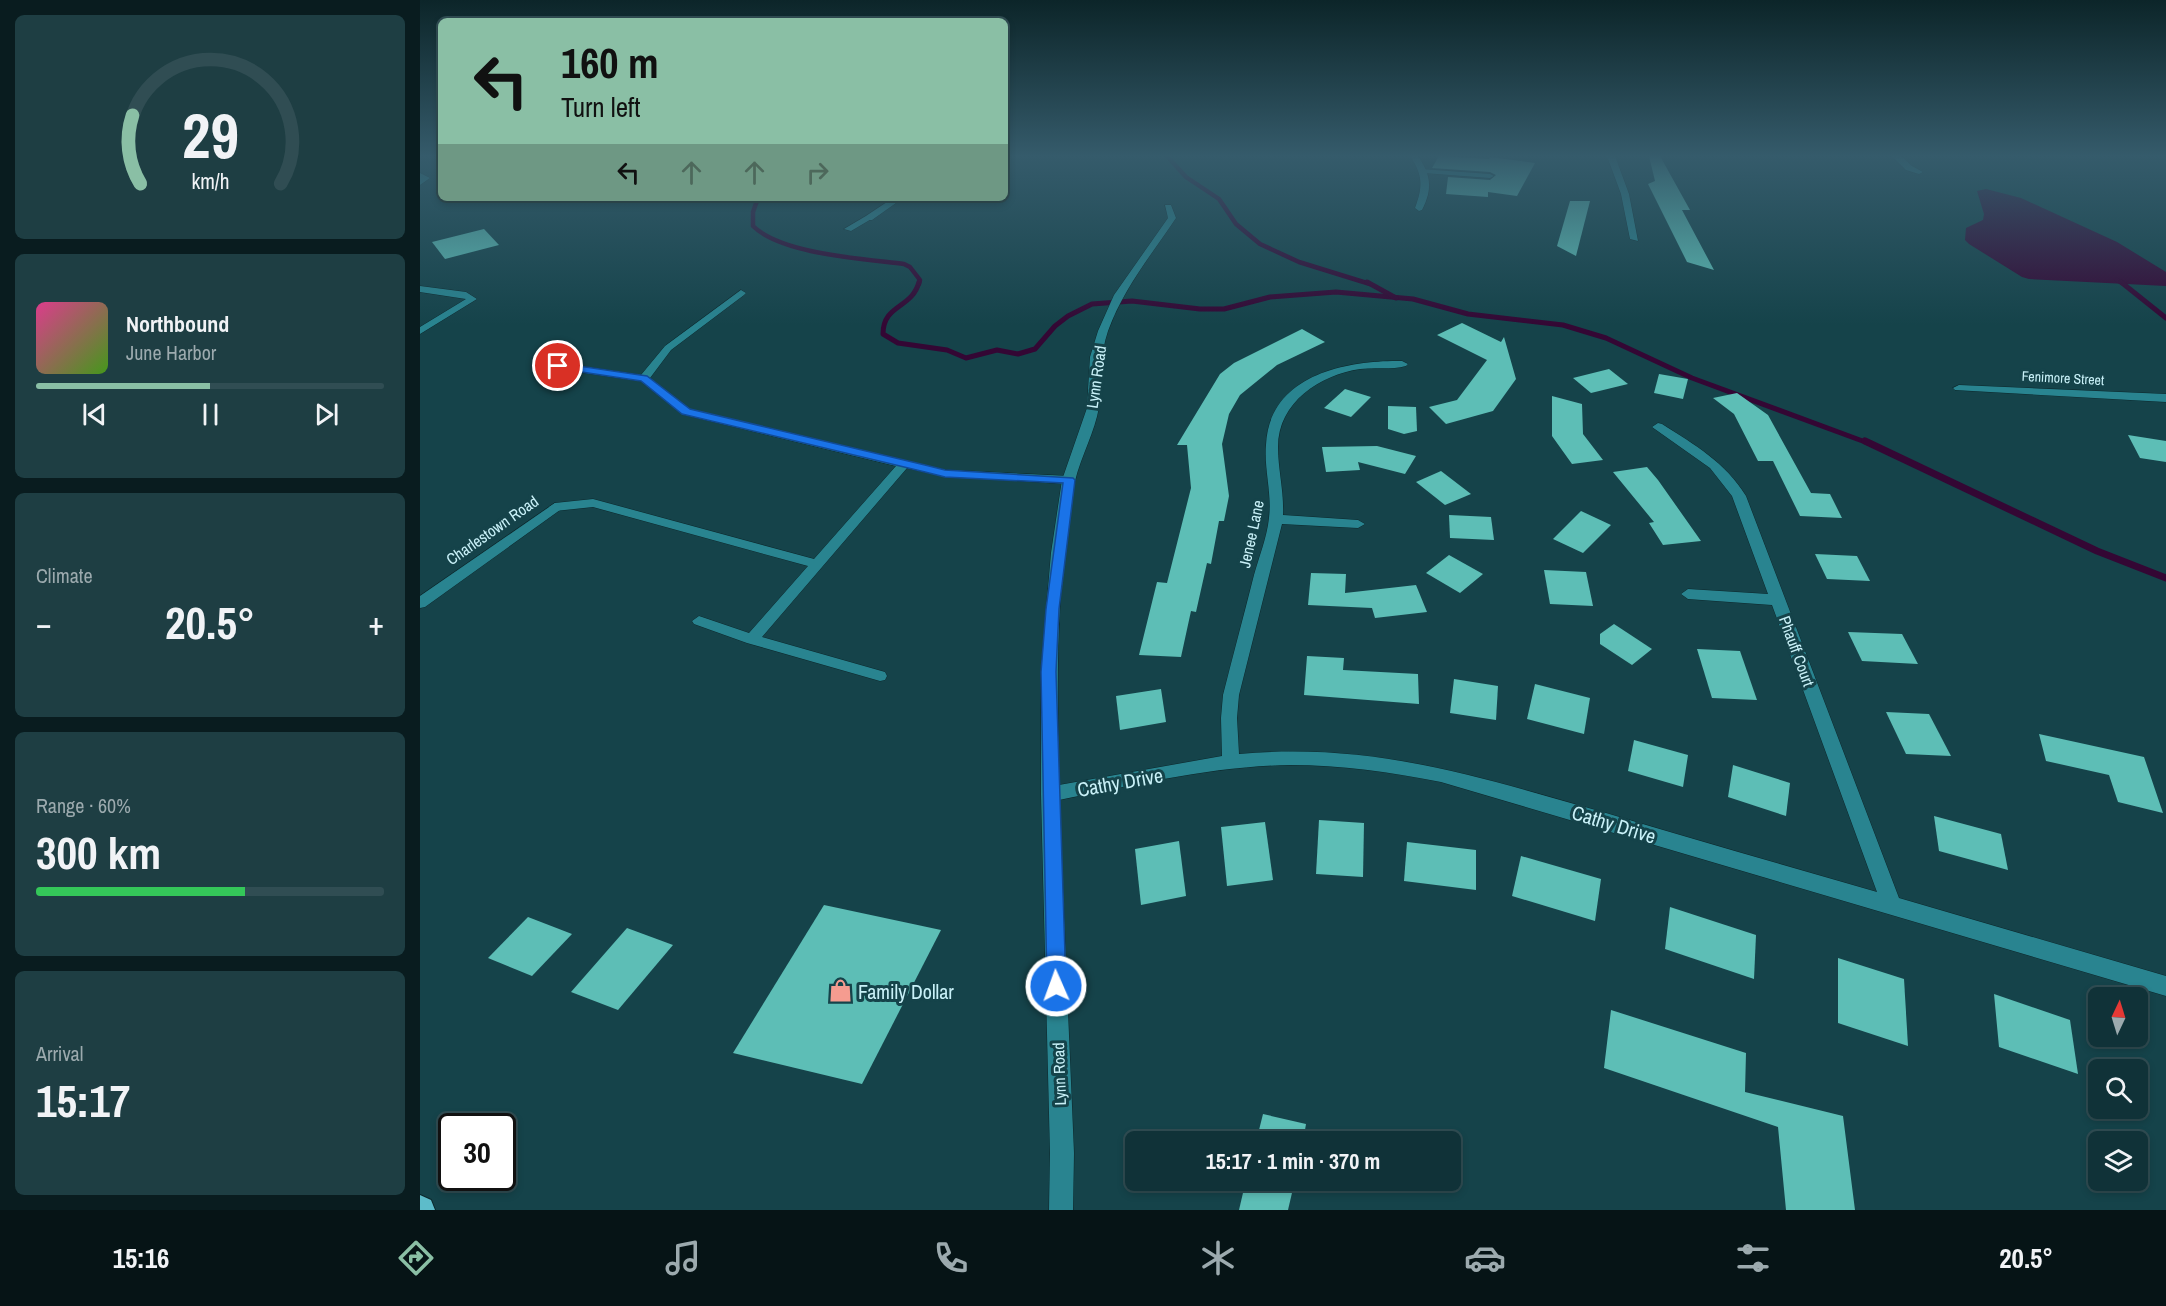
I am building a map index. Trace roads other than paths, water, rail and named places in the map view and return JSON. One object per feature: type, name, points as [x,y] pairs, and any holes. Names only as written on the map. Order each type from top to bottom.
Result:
[{"type":"street","points":[[869,218],[877,212]]},
{"type":"street","name":"Lynn Road","points":[[1061,1210],[1061,1141],[1050,794],[1050,641],[1060,542],[1069,480],[1093,408],[1096,357],[1103,331],[1119,295],[1172,218],[1170,212]]},
{"type":"street","points":[[1630,212],[1635,239]]},
{"type":"street","name":"Jenee Lane","points":[[1231,762],[1230,695],[1276,519],[1278,491],[1272,444],[1275,425],[1282,410],[1304,386],[1341,368],[1380,363],[1402,364]]},
{"type":"street","name":"Fenimore Street","points":[[1959,388],[2166,398]]},
{"type":"street","name":"Phauff Court","points":[[1658,427],[1720,468],[1732,483],[1892,906]]},
{"type":"street","name":"Charlestown Road","points":[[420,603],[555,507]]},
{"type":"street","points":[[1276,519],[1358,524]]},
{"type":"street","points":[[1688,594],[1778,600]]},
{"type":"street","name":"Cathy Drive","points":[[1050,794],[1231,762],[1309,759],[1350,761],[1427,771],[1465,780],[2166,986]]},
{"type":"lane","points":[[848,229],[869,218]]},
{"type":"lane","points":[[420,290],[466,295],[472,299],[420,331]]},
{"type":"lane","points":[[644,378],[668,348],[741,293]]},
{"type":"lane","points":[[558,366],[644,378],[686,411],[904,464],[945,473],[1069,480]]},
{"type":"lane","points":[[752,639],[904,464]]},
{"type":"lane","points":[[555,507],[593,503],[817,564]]},
{"type":"lane","points":[[699,621],[752,639],[880,676]]},
{"type":"waterway","points":[[753,212],[753,226],[783,243],[824,254],[904,264],[910,267],[920,280],[919,284]]},
{"type":"waterway","points":[[1228,212],[1236,224],[1260,244],[1299,262],[1370,284]]},
{"type":"waterway","points":[[2117,280],[2122,283]]},
{"type":"waterway","points":[[919,282],[910,297],[888,317],[884,324],[883,334],[898,343],[947,350],[966,358],[997,350],[1018,354],[1035,349],[1055,326],[1068,316],[1092,304],[1132,301],[1200,309],[1224,309],[1270,297],[1336,292],[1395,297]]},
{"type":"waterway","points":[[1367,282],[1395,297]]},
{"type":"waterway","points":[[2122,283],[2166,318]]},
{"type":"waterway","points":[[1395,297],[1413,299],[1468,314],[1563,325],[1606,338],[1692,378],[1868,443]]},
{"type":"waterway","points":[[1865,441],[2097,551],[2166,578]]},
{"type":"place","name":"Family Dollar","points":[[840,991]]}]
